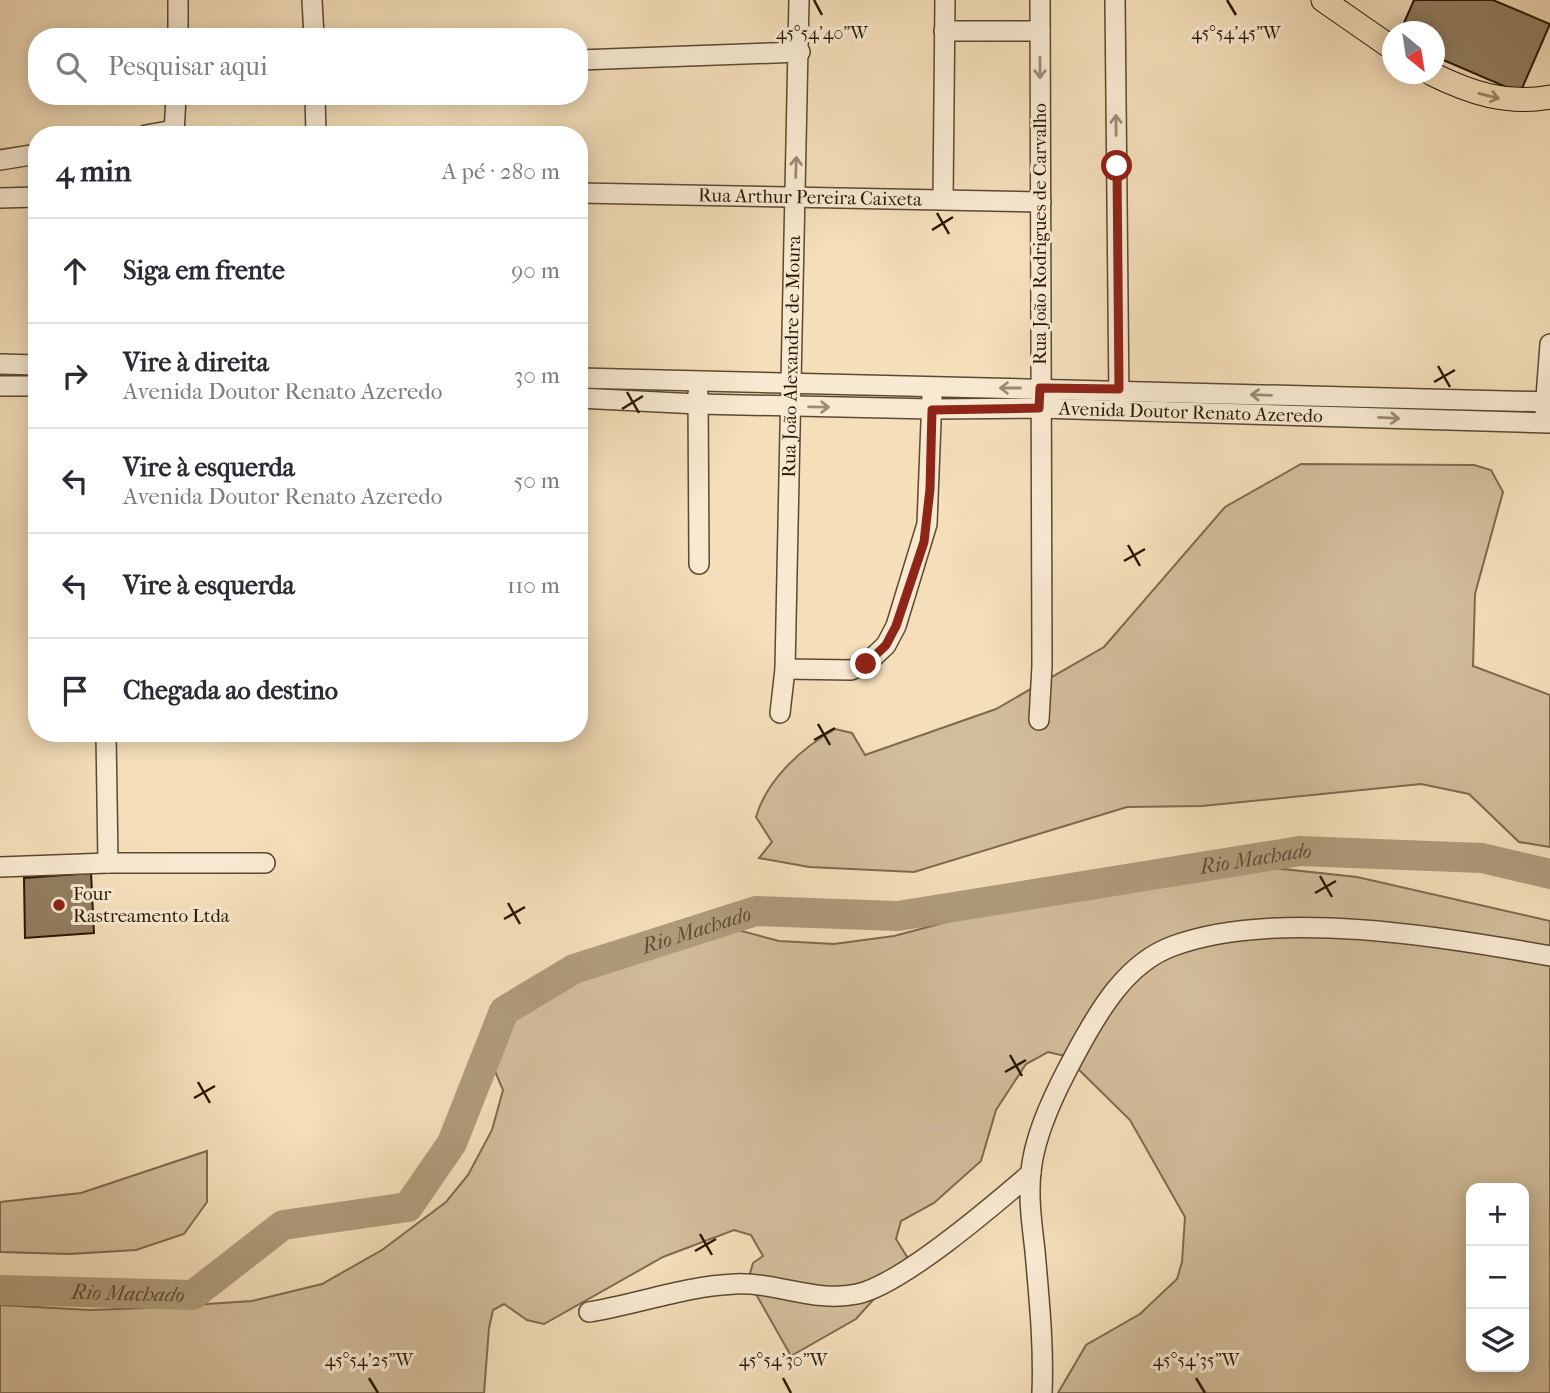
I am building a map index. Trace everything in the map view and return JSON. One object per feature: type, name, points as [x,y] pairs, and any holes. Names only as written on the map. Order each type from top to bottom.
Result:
[{"type":"main road","points":[[1322,0],[1382,41]]},
{"type":"main road","points":[[1445,80],[1469,92],[1500,99],[1529,101],[1550,97]]},
{"type":"street","points":[[178,0],[178,28]]},
{"type":"street","points":[[313,0],[314,28]]},
{"type":"street","name":"Rua João Alexandre de Moura","points":[[780,713],[785,669],[799,0]]},
{"type":"street","points":[[943,199],[944,0]]},
{"type":"street","name":"Rua João Rodrigues de Carvalho","points":[[1039,720],[1042,666],[1039,408],[1040,0]]},
{"type":"street","points":[[1115,0],[1119,411]]},
{"type":"street","points":[[944,31],[1040,31]]},
{"type":"street","points":[[588,60],[800,52]]},
{"type":"street","points":[[174,126],[176,105]]},
{"type":"street","points":[[315,105],[316,126]]},
{"type":"street","points":[[0,160],[28,155]]},
{"type":"street","name":"Rua Arthur Pereira Caixeta","points":[[588,193],[1041,202]]},
{"type":"street","points":[[0,198],[28,197]]},
{"type":"street","points":[[1547,423],[1550,344]]},
{"type":"street","points":[[0,364],[28,365]]},
{"type":"street","name":"Avenida Doutor Renato Azeredo","points":[[588,378],[1119,389],[1418,410],[1479,421],[1547,423]]},
{"type":"street","points":[[608,399],[609,378]]},
{"type":"street","points":[[655,379],[655,401]]},
{"type":"street","points":[[698,381],[699,564]]},
{"type":"street","points":[[729,382],[729,403]]},
{"type":"street","points":[[856,407],[858,384]]},
{"type":"street","points":[[0,386],[28,386]]},
{"type":"street","points":[[785,669],[851,670],[866,664],[886,645],[896,626],[924,542],[930,489],[933,387]]},
{"type":"street","points":[[1191,393],[1191,414]]},
{"type":"street","name":"Avenida Doutor Renato Azeredo","points":[[588,398],[698,404],[932,410],[1039,408],[1191,414],[1355,407]]},
{"type":"street","points":[[1479,421],[1480,401]]},
{"type":"street","name":"Avenida Doutor Renato Azeredo","points":[[1418,410],[1480,401],[1548,401]]},
{"type":"street","points":[[106,742],[108,863]]},
{"type":"street","points":[[0,867],[108,863],[265,863]]},
{"type":"street","points":[[1042,1393],[1043,1349],[1031,1173],[1038,1140],[1066,1071],[1100,1011],[1132,973],[1171,946],[1225,934],[1305,929],[1412,933],[1550,956]]},
{"type":"street","points":[[589,1312],[632,1305],[688,1289],[738,1283],[812,1296],[857,1294],[897,1275],[985,1213],[1031,1173]]},
{"type":"shaded area","points":[[1301,464],[1474,465],[1491,470],[1503,492],[1475,594],[1473,666],[1550,695],[1550,847],[1519,842],[1469,794],[1421,784],[1202,806],[1127,807],[914,872],[809,867],[759,858],[772,842],[756,817],[761,803],[777,777],[810,745],[835,729],[852,733],[865,755],[996,709],[1104,647],[1225,507]]},
{"type":"shaded area","points":[[1227,863],[1357,877],[1550,921],[1550,1393],[1058,1393],[1086,1345],[1140,1314],[1177,1279],[1182,1262],[1185,1217],[1130,1120],[1065,1056],[1048,1052],[1026,1064],[996,1110],[981,1161],[934,1203],[901,1221],[896,1239],[909,1260],[856,1319],[791,1356],[748,1280],[753,1263],[763,1256],[751,1235],[734,1230],[663,1257],[544,1324],[527,1320],[504,1304],[493,1310],[484,1393],[0,1393],[0,1305],[90,1310],[252,1301],[322,1284],[382,1250],[446,1202],[468,1175],[492,1130],[503,1090],[482,1041],[490,1022],[606,955],[677,946],[716,924],[779,941],[834,944],[894,936],[1131,873]]},
{"type":"shaded area","points":[[207,1151],[207,1202],[184,1234],[136,1250],[69,1254],[0,1252],[0,1202],[81,1193]]},
{"type":"building","points":[[1414,0],[1493,0],[1550,24],[1520,93],[1445,61],[1445,21],[1405,21]]},
{"type":"building","name":"Four Rastreamento Ltda","points":[[91,873],[94,933],[25,938],[24,878]]},
{"type":"waterway","name":"Rio Machado","points":[[0,1290],[193,1295],[283,1225],[408,1207],[452,1143],[504,1011],[574,969],[756,911],[898,916],[1300,851],[1482,858],[1550,874]]},
{"type":"place","name":"Four Rastreamento Ltda","points":[[59,905]]},
{"type":"route","points":[[866,664],[886,645],[896,626],[924,542],[930,489],[932,410],[1039,408],[1040,388],[1119,389],[1117,166]]}]
